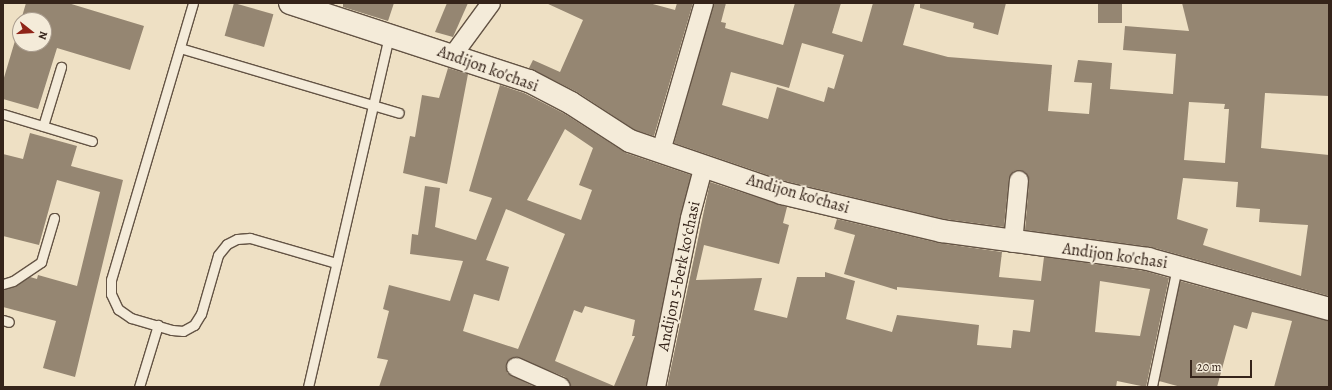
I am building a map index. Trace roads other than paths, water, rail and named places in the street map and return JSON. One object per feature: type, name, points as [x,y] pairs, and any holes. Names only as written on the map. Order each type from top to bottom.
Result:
[{"type":"street","name":"Andijon ko'chasi","points":[[290,3],[389,34],[529,81],[570,102],[630,141],[704,165],[782,193],[942,231],[1013,243],[1148,259],[1178,266],[1329,309]]},
{"type":"street","points":[[453,55],[491,3]]},
{"type":"street","points":[[661,151],[704,3]]},
{"type":"street","name":"Аndijon 5-berk koʻchasi","points":[[656,387],[690,218],[704,165]]},
{"type":"street","points":[[1013,243],[1019,180]]},
{"type":"street","points":[[516,367],[561,387]]},
{"type":"lane","points":[[193,3],[111,280],[111,294],[118,309],[131,318],[158,326],[183,330],[194,325],[201,314],[218,255],[227,244],[237,239],[250,238],[336,263]]},
{"type":"lane","points":[[308,387],[389,34]]},
{"type":"lane","points":[[180,48],[399,113]]},
{"type":"lane","points":[[43,126],[61,67]]},
{"type":"lane","points":[[3,114],[92,141]]},
{"type":"lane","points":[[3,284],[13,281],[41,262],[54,218]]},
{"type":"lane","points":[[1152,386],[1178,266]]},
{"type":"lane","points":[[140,387],[158,326]]}]
